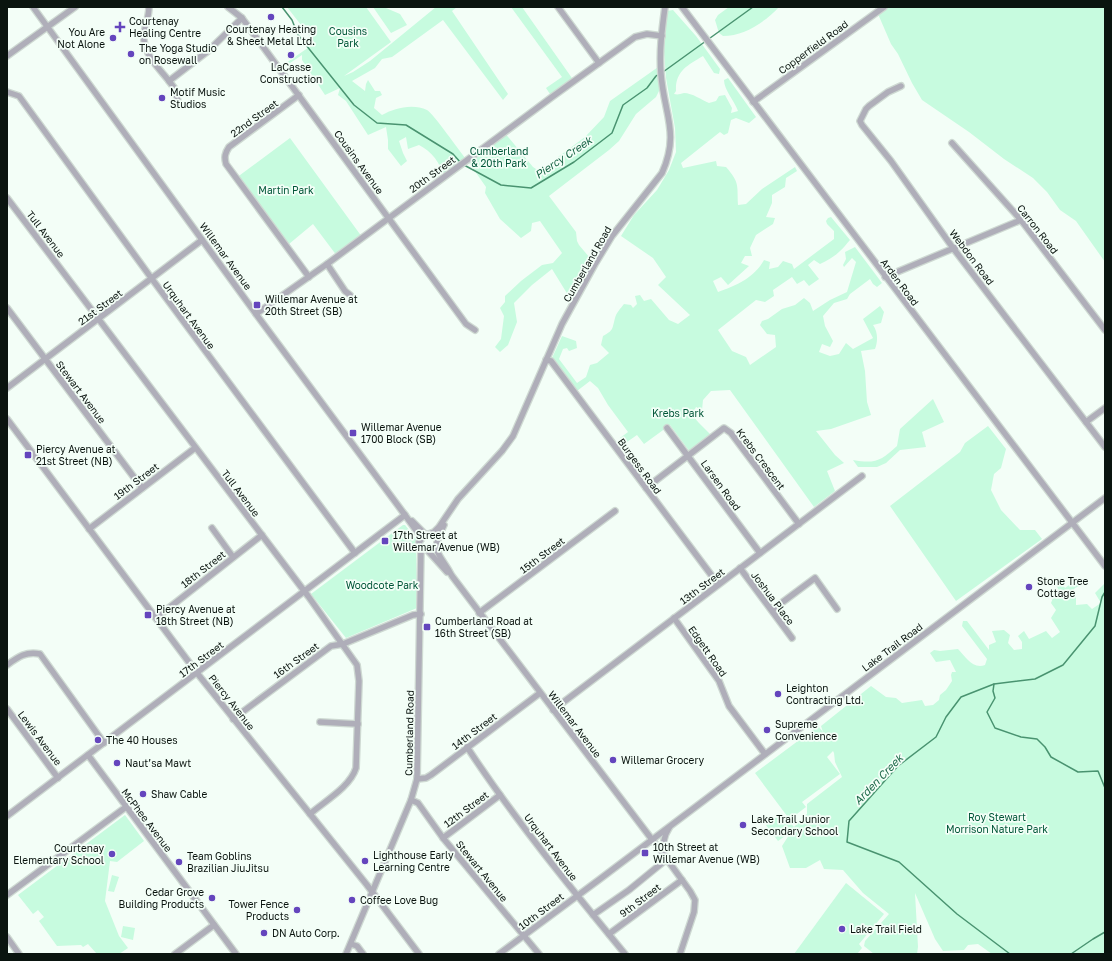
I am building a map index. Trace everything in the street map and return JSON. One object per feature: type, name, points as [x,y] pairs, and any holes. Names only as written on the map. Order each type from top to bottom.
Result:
[{"type":"street","name":"Willemar Avenue","points":[[33,7],[256,314],[405,515],[418,533],[420,540]]},
{"type":"street","points":[[7,56],[75,7]]},
{"type":"street","points":[[149,7],[149,14],[144,34],[144,44],[148,54],[175,89],[178,102]]},
{"type":"street","name":"Cousins Avenue","points":[[228,7],[242,18],[466,324],[475,330]]},
{"type":"street","points":[[558,7],[599,62]]},
{"type":"street","name":"Cumberland Road","points":[[428,535],[439,528],[458,499],[502,451],[513,436],[562,324],[612,236],[662,173],[667,162],[671,137],[671,126],[660,74],[665,7]]},
{"type":"street","name":"Arden Road","points":[[682,7],[1105,566]]},
{"type":"street","name":"Copperfield Road","points":[[753,102],[884,8]]},
{"type":"street","points":[[169,81],[208,51],[242,18]]},
{"type":"street","name":"20th Street","points":[[256,314],[327,264],[466,160],[635,37],[647,34],[662,36]]},
{"type":"street","name":"Webdon Road","points":[[901,86],[888,92],[869,106],[860,121],[891,161],[953,248],[1105,447]]},
{"type":"street","name":"Urquhart Avenue","points":[[7,92],[19,96],[152,279],[355,553]]},
{"type":"street","name":"22nd Street","points":[[299,95],[229,146],[224,158],[226,164],[309,277]]},
{"type":"street","name":"Carron Road","points":[[952,143],[1021,220],[1105,330]]},
{"type":"street","name":"Tull Avenue","points":[[7,198],[304,591],[357,665],[359,681],[358,724],[356,768],[354,775],[348,782],[310,814]]},
{"type":"street","points":[[885,277],[1021,220]]},
{"type":"street","name":"21st Street","points":[[7,388],[202,240]]},
{"type":"street","points":[[327,264],[345,291],[350,295]]},
{"type":"street","name":"Stewart Avenue","points":[[7,308],[142,488]]},
{"type":"street","name":"Burgess Road","points":[[546,360],[551,362],[718,584]]},
{"type":"street","points":[[1086,422],[1105,408]]},
{"type":"street","name":"Piercy Avenue","points":[[7,419],[197,673],[310,814],[419,954]]},
{"type":"street","name":"Larsen Road","points":[[667,428],[760,553]]},
{"type":"street","name":"Krebs Crescent","points":[[646,488],[724,428],[731,433],[799,524]]},
{"type":"street","name":"19th Street","points":[[89,528],[195,448]]},
{"type":"street","name":"13th Street","points":[[552,710],[862,476]]},
{"type":"street","name":"Lake Trail Road","points":[[652,840],[1105,498]]},
{"type":"street","name":"15th Street","points":[[479,613],[615,511]]},
{"type":"street","name":"Cumberland Road","points":[[436,544],[450,512]]},
{"type":"street","name":"Willemar Avenue","points":[[405,515],[428,535]]},
{"type":"street","name":"17th Street","points":[[7,816],[405,515]]},
{"type":"street","points":[[212,528],[233,557]]},
{"type":"street","points":[[428,535],[434,537],[436,544],[433,550],[429,552],[420,546],[420,540],[428,535]]},
{"type":"street","name":"18th Street","points":[[156,618],[262,536]]},
{"type":"street","name":"Willemar Avenue","points":[[436,544],[437,553],[479,613],[667,858],[694,897],[696,904],[680,954]]},
{"type":"street","name":"Cumberland Road","points":[[346,954],[411,800],[417,779],[421,548]]},
{"type":"street","name":"Willemar Avenue","points":[[429,552],[445,571],[452,576]]},
{"type":"street","name":"Cumberland Road","points":[[421,570],[425,557],[429,552]]},
{"type":"street","name":"Joshua Place","points":[[740,568],[792,638]]},
{"type":"street","points":[[772,610],[815,578],[838,609]]},
{"type":"street","name":"16th Street","points":[[233,719],[331,646],[343,644],[413,615],[421,614]]},
{"type":"street","name":"Edgett Road","points":[[674,618],[719,681],[729,706],[765,754]]},
{"type":"street","points":[[7,665],[21,654],[32,652],[40,654],[104,743]]},
{"type":"street","name":"14th Street","points":[[417,779],[426,778],[431,775],[540,693]]},
{"type":"street","name":"Lewis Avenue","points":[[7,709],[58,778]]},
{"type":"street","points":[[320,722],[358,724]]},
{"type":"street","name":"Urquhart Avenue","points":[[467,747],[500,795],[577,896],[625,954]]},
{"type":"street","name":"McPhee Avenue","points":[[88,755],[236,954]]},
{"type":"street","name":"12th Street","points":[[443,838],[500,795]]},
{"type":"street","name":"Stewart Avenue","points":[[411,800],[418,804],[443,838],[539,954]]},
{"type":"street","points":[[7,895],[126,806]]},
{"type":"street","points":[[593,915],[629,890],[667,858],[663,847],[664,839],[672,825]]},
{"type":"street","name":"10th Street","points":[[499,954],[652,840]]},
{"type":"street","name":"9th Street","points":[[609,934],[682,880]]},
{"type":"street","points":[[175,954],[214,925]]},
{"type":"street","points":[[7,937],[19,954]]},
{"type":"street","points":[[351,944],[357,946],[363,954]]},
{"type":"green space","name":"Cousins Park","points":[[287,7],[366,7],[391,42],[344,76],[370,61],[436,7],[457,7],[452,11],[508,94],[503,100],[443,20],[392,57],[382,59],[375,68],[352,81],[365,91],[368,80],[375,91],[380,91],[382,95],[376,98],[374,108],[382,115],[392,110],[404,107],[416,107],[427,110],[435,118],[467,160],[444,177],[438,162],[428,151],[419,145],[408,149],[406,137],[399,141],[407,161],[401,166],[388,149],[386,127],[368,135],[346,101],[338,95],[340,88],[325,95],[302,60],[302,55],[287,65],[286,63],[315,43]]},
{"type":"green space","points":[[373,7],[386,7],[400,14],[407,25],[391,33]]},
{"type":"green space","points":[[511,7],[522,7],[574,81],[552,97],[546,88],[562,77]]},
{"type":"green space","points":[[729,7],[779,7],[761,23],[754,27],[739,34],[723,36],[719,33],[715,20],[718,15]]},
{"type":"green space","points":[[875,7],[1105,7],[1105,262],[1076,221],[1060,210],[1047,192],[1033,178],[922,100],[898,54],[891,44]]},
{"type":"green space","name":"Krebs Park","points":[[673,10],[696,36],[720,69],[719,74],[714,73],[703,56],[684,69],[680,74],[674,94],[687,93],[709,103],[716,101],[719,96],[725,95],[732,108],[731,113],[738,111],[724,84],[724,80],[728,78],[756,117],[749,123],[736,118],[731,120],[728,133],[724,135],[720,132],[681,163],[683,168],[716,161],[717,166],[726,167],[734,177],[737,184],[738,205],[746,204],[762,189],[795,167],[797,171],[786,178],[785,187],[772,195],[772,203],[766,217],[775,218],[773,224],[756,235],[750,248],[752,256],[745,256],[741,263],[749,266],[728,285],[721,277],[713,281],[718,292],[732,287],[750,276],[756,271],[764,260],[770,262],[769,269],[778,267],[783,261],[792,264],[794,269],[834,239],[834,231],[826,221],[828,218],[831,217],[850,240],[830,259],[820,264],[814,260],[808,265],[819,279],[809,286],[804,280],[797,284],[792,277],[773,290],[774,296],[765,302],[756,300],[718,330],[732,351],[746,357],[750,365],[776,347],[775,335],[767,334],[760,325],[762,321],[768,319],[782,309],[795,305],[804,298],[810,303],[813,311],[830,300],[847,292],[856,262],[852,258],[844,267],[843,265],[846,259],[845,252],[855,247],[882,283],[877,287],[870,279],[850,294],[847,299],[834,303],[823,316],[825,326],[833,341],[830,347],[822,344],[819,352],[830,356],[839,354],[846,343],[853,349],[873,338],[863,319],[880,306],[884,312],[881,323],[873,325],[877,337],[875,349],[861,351],[865,371],[867,402],[871,415],[831,429],[816,431],[835,455],[844,463],[827,471],[835,491],[814,507],[730,390],[711,391],[703,400],[702,410],[696,407],[692,415],[713,437],[690,452],[670,425],[644,444],[637,435],[624,444],[620,438],[628,432],[608,405],[598,388],[590,381],[577,391],[552,358],[562,336],[576,341],[577,348],[569,351],[567,348],[563,349],[559,359],[577,383],[586,377],[590,365],[597,363],[609,353],[601,345],[603,336],[612,329],[616,314],[624,304],[631,305],[633,308],[637,304],[635,296],[640,295],[644,301],[651,299],[669,320],[678,324],[690,315],[658,285],[666,277],[653,258],[621,236],[634,215],[657,190],[669,170],[676,152],[675,128],[666,78],[664,51],[667,11]]},
{"type":"green space","name":"Cumberland & 20th Park","points":[[661,65],[662,85],[656,97],[636,114],[619,141],[549,196],[576,232],[579,245],[595,264],[576,298],[568,295],[552,269],[532,285],[514,303],[517,322],[508,345],[500,352],[495,347],[501,339],[504,316],[500,308],[505,302],[505,296],[521,281],[542,265],[553,263],[562,253],[540,221],[532,223],[531,231],[521,238],[500,219],[485,193],[486,187],[467,160],[504,132],[533,167],[539,171],[585,137],[604,117],[610,101]]},
{"type":"green space","name":"Martin Park","points":[[290,138],[362,237],[337,256],[313,224],[289,244],[271,226],[236,178]]},
{"type":"green space","points":[[933,399],[944,422],[922,432],[926,447],[900,450],[886,463],[877,467],[858,467],[853,460],[867,462],[877,460],[882,458],[897,446],[900,429]]},
{"type":"green space","points":[[988,426],[1006,449],[1001,468],[994,474],[991,490],[1001,510],[1020,530],[1035,530],[1042,539],[956,601],[890,506],[960,452],[965,443]]},
{"type":"green space","name":"Woodcote Park","points":[[405,525],[416,539],[417,608],[346,638],[311,594]]},
{"type":"green space","name":"Roy Stewart Morrison Nature Park","points":[[1056,577],[1065,588],[1076,580],[1079,586],[1071,593],[1076,594],[1076,605],[1087,604],[1092,609],[1101,603],[1095,593],[1105,583],[1105,954],[992,954],[978,944],[968,945],[964,950],[943,951],[935,939],[915,893],[918,947],[917,954],[874,954],[864,946],[865,941],[889,914],[863,893],[843,870],[824,869],[820,860],[806,868],[790,868],[782,846],[791,832],[778,841],[766,825],[782,813],[794,827],[807,814],[807,804],[842,777],[835,762],[833,751],[827,757],[840,774],[802,802],[806,807],[793,817],[787,816],[755,773],[818,726],[823,732],[821,726],[871,686],[886,697],[896,698],[902,703],[922,700],[925,706],[933,705],[939,700],[940,695],[946,690],[952,681],[952,672],[956,672],[950,660],[936,662],[930,653],[934,650],[940,651],[958,649],[973,664],[977,666],[985,665],[987,659],[962,626],[963,621],[967,621],[989,650],[989,645],[996,642],[992,631],[1004,630],[1010,635],[1008,643],[1014,650],[1022,649],[1022,642],[1018,636],[1024,631],[1029,639],[1046,631],[1052,638],[1060,632],[1051,618],[1056,610],[1051,603],[1053,598],[1058,596],[1060,592],[1053,580]]},
{"type":"green space","points":[[125,815],[144,841],[117,862],[110,861],[105,901],[119,936],[128,948],[119,954],[97,954],[88,944],[83,947],[81,945],[57,946],[39,921],[44,917],[38,910],[33,914],[18,895]]},
{"type":"green space","points":[[112,875],[119,877],[114,892],[108,891]]},
{"type":"green space","name":"Lake Trail Field","points":[[846,883],[884,914],[859,944],[862,948],[857,954],[794,954]]},
{"type":"green space","points":[[123,926],[135,928],[133,940],[121,937]]},
{"type":"waterway","name":"Piercy Creek","points":[[282,7],[292,20],[298,35],[354,105],[377,123],[406,125],[453,154],[461,163]]},
{"type":"waterway","name":"Piercy Creek","points":[[663,72],[753,7]]},
{"type":"waterway","name":"Piercy Creek","points":[[464,165],[501,185],[531,188],[574,162],[612,133],[623,105],[647,88],[659,74]]},
{"type":"waterway","name":"Arden Creek","points":[[1010,954],[957,914],[899,862],[847,842],[849,821],[898,766],[936,737],[946,717],[961,697],[994,684],[1035,679],[1063,665],[1095,626],[1102,597],[1105,592]]},
{"type":"waterway","points":[[994,684],[993,691],[995,698],[987,712],[995,728],[1021,737],[1037,739],[1045,747],[1051,757],[1078,772],[1098,771],[1105,788]]},
{"type":"waterway","points":[[1071,954],[1105,932]]},
{"type":"place","name":"Courtenay Heating & Sheet Metal Ltd.","points":[[271,17]]},
{"type":"place","name":"Courtenay Healing Centre","points":[[120,27]]},
{"type":"place","name":"You Are Not Alone","points":[[113,38]]},
{"type":"place","name":"The Yoga Studio on Rosewall","points":[[131,54]]},
{"type":"place","name":"LaCasse Construction","points":[[291,55]]},
{"type":"place","name":"Motif Music Studios","points":[[162,98]]},
{"type":"place","name":"Willemar Avenue at 20th Street (SB)","points":[[257,305]]},
{"type":"place","name":"Willemar Avenue 1700 Block (SB)","points":[[353,433]]},
{"type":"place","name":"Piercy Avenue at 21st Street (NB)","points":[[28,455]]},
{"type":"place","name":"17th Street at Willemar Avenue (WB)","points":[[385,541]]},
{"type":"place","name":"Stone Tree Cottage","points":[[1029,587]]},
{"type":"place","name":"Piercy Avenue at 18th Street (NB)","points":[[148,615]]},
{"type":"place","name":"Cumberland Road at 16th Street (SB)","points":[[427,627]]},
{"type":"place","name":"Leighton Contracting Ltd.","points":[[778,694]]},
{"type":"place","name":"Supreme Convenience","points":[[767,730]]},
{"type":"place","name":"The 40 Houses","points":[[98,740]]},
{"type":"place","name":"Willemar Grocery","points":[[613,760]]},
{"type":"place","name":"Naut’sa Mawt","points":[[117,763]]},
{"type":"place","name":"Shaw Cable","points":[[143,794]]},
{"type":"place","name":"Lake Trail Junior Secondary School","points":[[743,825]]},
{"type":"place","name":"10th Street at Willemar Avenue (WB)","points":[[645,853]]},
{"type":"place","name":"Courtenay Elementary School","points":[[112,854]]},
{"type":"place","name":"Lighthouse Early Learning Centre","points":[[365,861]]},
{"type":"place","name":"Team Goblins Brazilian JiuJitsu","points":[[179,862]]},
{"type":"place","name":"Cedar Grove Building Products","points":[[212,898]]},
{"type":"place","name":"Coffee Love Bug","points":[[352,900]]},
{"type":"place","name":"Tower Fence Products","points":[[297,910]]},
{"type":"place","name":"Lake Trail Field","points":[[842,929]]},
{"type":"place","name":"DN Auto Corp.","points":[[264,933]]}]
